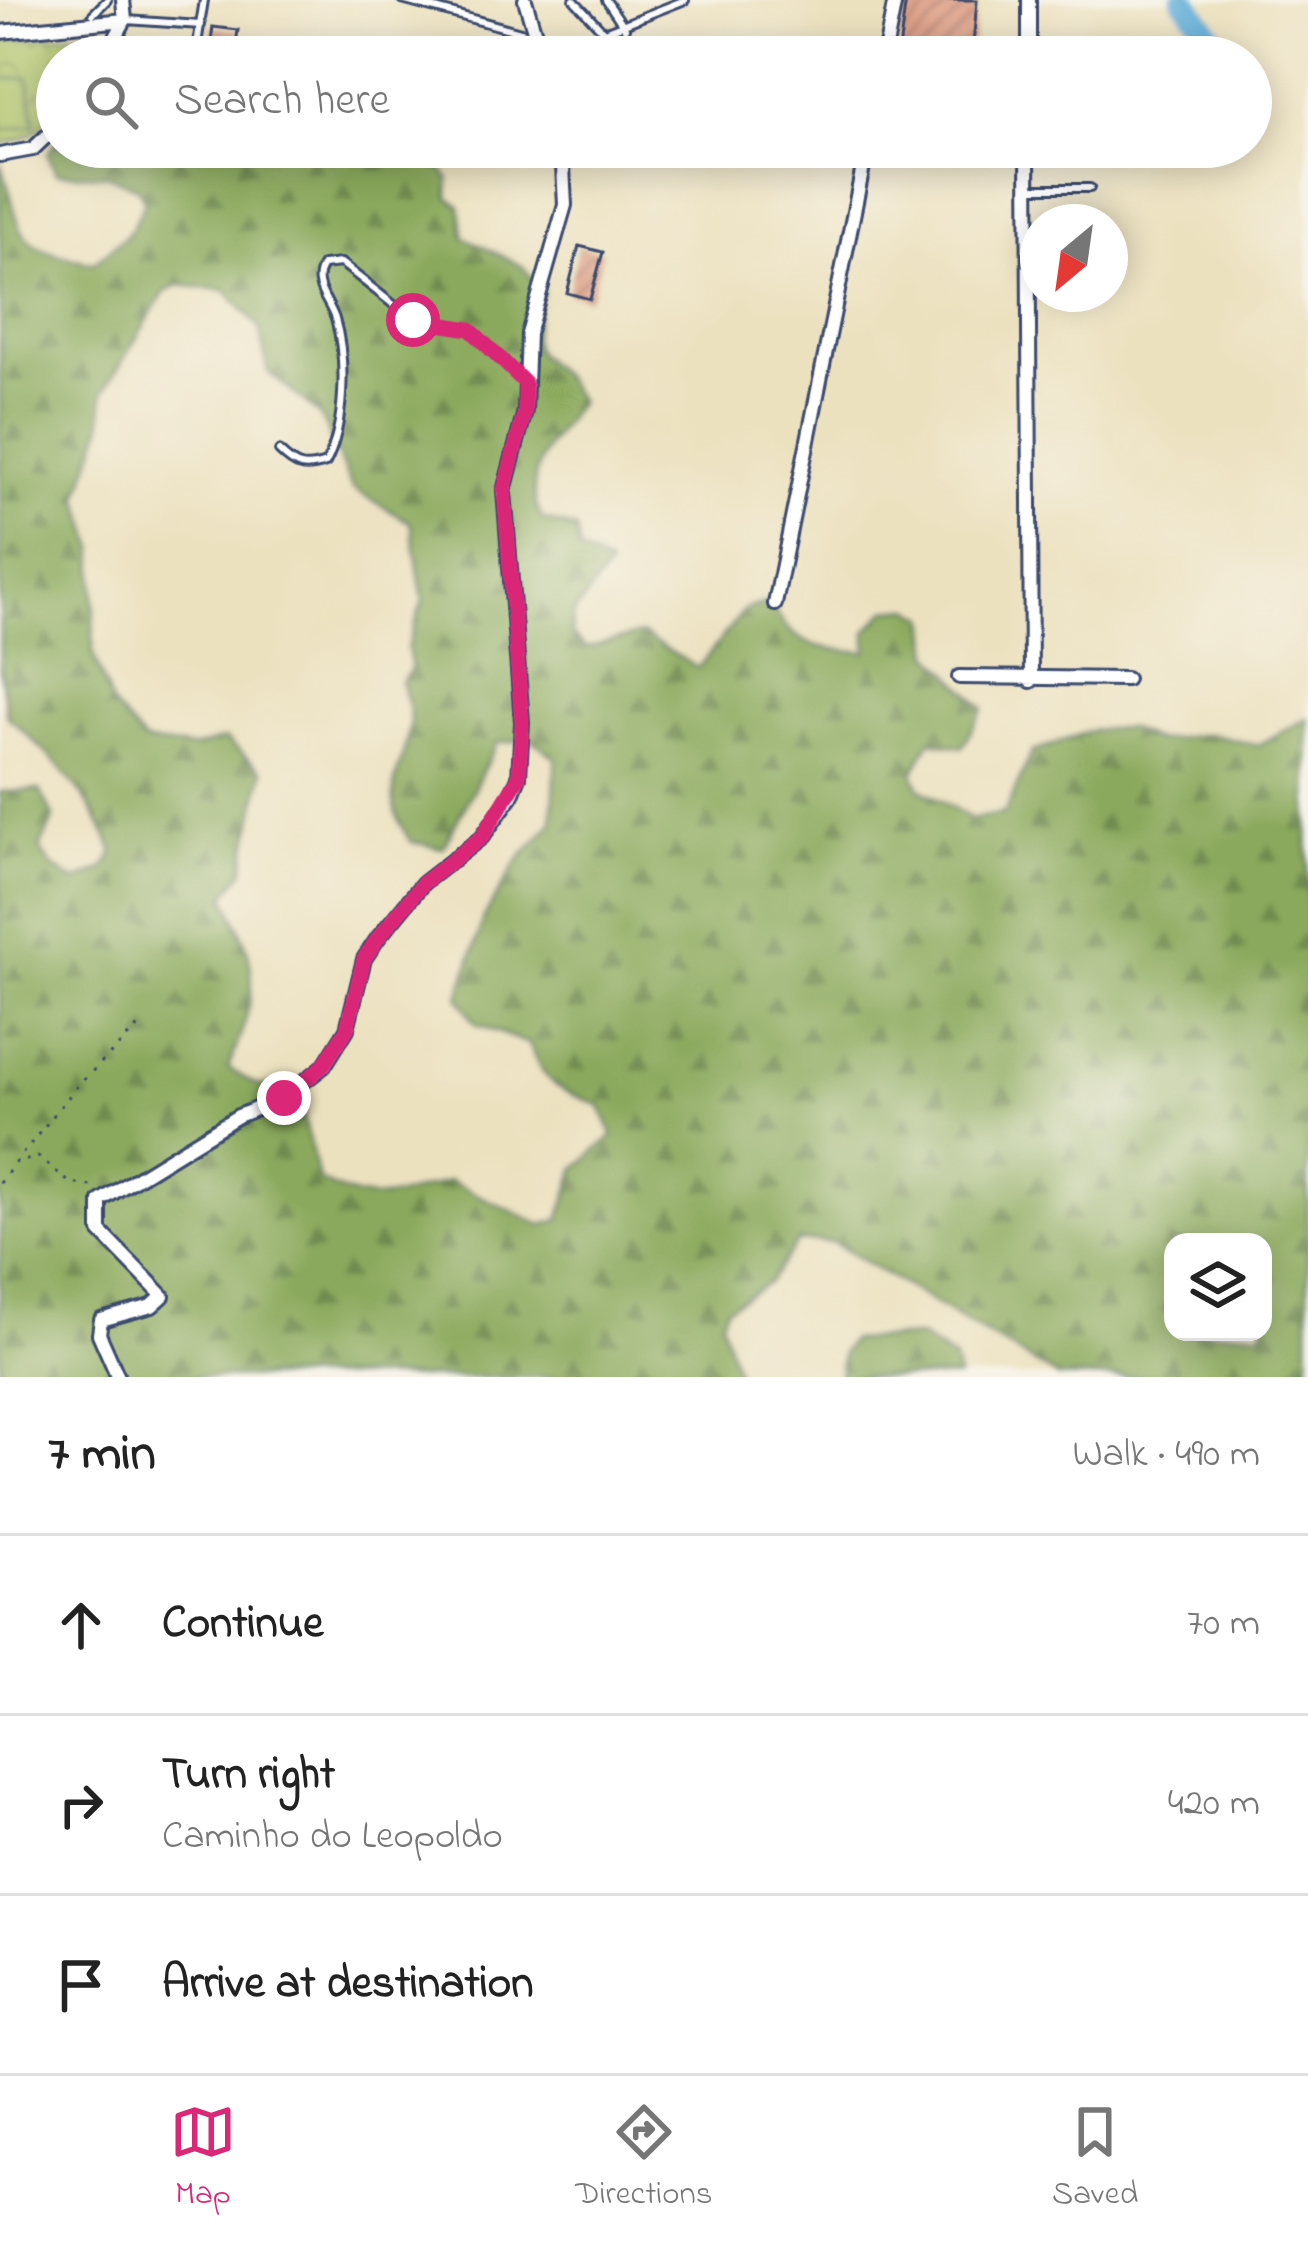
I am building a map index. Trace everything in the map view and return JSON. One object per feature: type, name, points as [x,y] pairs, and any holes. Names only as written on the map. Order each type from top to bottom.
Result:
[{"type":"street","points":[[116,36],[125,20],[123,0]]},
{"type":"street","points":[[525,0],[536,36]]},
{"type":"street","points":[[888,36],[895,0]]},
{"type":"street","points":[[1029,36],[1030,0]]},
{"type":"street","points":[[0,32],[125,20]]},
{"type":"street","points":[[0,155],[36,146]]},
{"type":"street","points":[[118,1377],[99,1334],[101,1320],[152,1306],[163,1296],[100,1232],[100,1201],[238,1116],[284,1098],[323,1066],[347,1029],[364,959],[378,938],[423,883],[482,837],[511,797],[519,777],[522,722],[504,490],[525,411],[528,334],[565,206],[563,168]]},
{"type":"street","points":[[775,604],[863,168]]},
{"type":"street","points":[[1028,168],[1031,681]]},
{"type":"street","points":[[959,677],[1126,679]]},
{"type":"lane","points":[[93,14],[107,0]]},
{"type":"lane","points":[[402,0],[536,36]]},
{"type":"lane","points":[[574,0],[596,28],[625,28],[685,0]]},
{"type":"lane","points":[[606,0],[625,28]]},
{"type":"lane","points":[[199,36],[202,3]]},
{"type":"lane","points":[[125,20],[201,25]]},
{"type":"lane","points":[[1028,188],[1090,188]]},
{"type":"lane","points":[[279,451],[294,466],[307,469],[326,463],[338,440],[339,357],[335,319],[319,286],[323,266],[340,263],[413,320],[470,329],[525,383]]},
{"type":"path","points":[[0,1183],[78,1085],[140,1025]]},
{"type":"path","points":[[15,1163],[39,1157],[70,1183],[98,1187],[100,1201]]},
{"type":"green space","points":[[114,29],[109,36],[48,36]]},
{"type":"green space","points":[[36,37],[36,132],[0,144],[0,41]]},
{"type":"green space","points":[[28,77],[35,125],[0,130],[0,79]]},
{"type":"green space","points":[[0,162],[18,222],[32,243],[94,263],[129,233],[145,202],[138,188],[108,175],[56,173],[54,168],[441,168],[449,179],[448,197],[460,206],[464,237],[522,266],[543,291],[534,347],[579,402],[542,457],[534,487],[542,519],[576,529],[580,551],[609,566],[573,615],[571,634],[586,648],[641,634],[698,668],[745,609],[769,602],[799,638],[834,649],[867,652],[867,631],[887,610],[911,608],[927,617],[931,654],[984,708],[962,747],[930,741],[913,773],[920,788],[972,819],[1005,813],[1032,752],[1093,730],[1127,728],[1157,741],[1208,734],[1257,745],[1308,718],[1308,1377],[1058,1377],[832,1242],[798,1241],[768,1283],[726,1308],[721,1322],[738,1377],[0,1377],[0,792],[40,790],[54,818],[40,848],[50,865],[75,881],[105,868],[114,853],[69,778],[7,716],[0,667]],"holes":[[[178,285],[225,290],[259,327],[268,372],[320,415],[352,488],[411,523],[423,601],[407,648],[411,669],[401,683],[410,721],[394,794],[400,824],[411,842],[443,848],[497,743],[531,739],[556,758],[552,823],[517,862],[484,917],[459,997],[476,1024],[529,1044],[541,1070],[555,1085],[601,1106],[613,1136],[576,1168],[559,1220],[542,1225],[449,1181],[383,1197],[338,1189],[319,1180],[300,1101],[289,1089],[256,1085],[228,1068],[252,982],[245,944],[225,896],[243,872],[263,771],[225,739],[193,748],[144,742],[112,705],[93,653],[95,547],[79,497],[102,428],[103,393],[164,293]]]},
{"type":"green space","points":[[920,1337],[954,1360],[958,1377],[839,1377],[842,1352],[851,1340]]},
{"type":"building","points":[[906,0],[977,0],[974,36],[901,36]]},
{"type":"building","points":[[213,27],[238,30],[237,36],[212,36]]},
{"type":"building","points":[[579,246],[603,252],[590,299],[567,293]]},
{"type":"waterway","points":[[1184,0],[1212,36]]},
{"type":"route","points":[[284,1098],[323,1066],[347,1029],[364,959],[402,905],[482,837],[497,820],[519,777],[522,722],[504,490],[525,411],[525,383],[495,348],[470,329],[413,320]]}]
